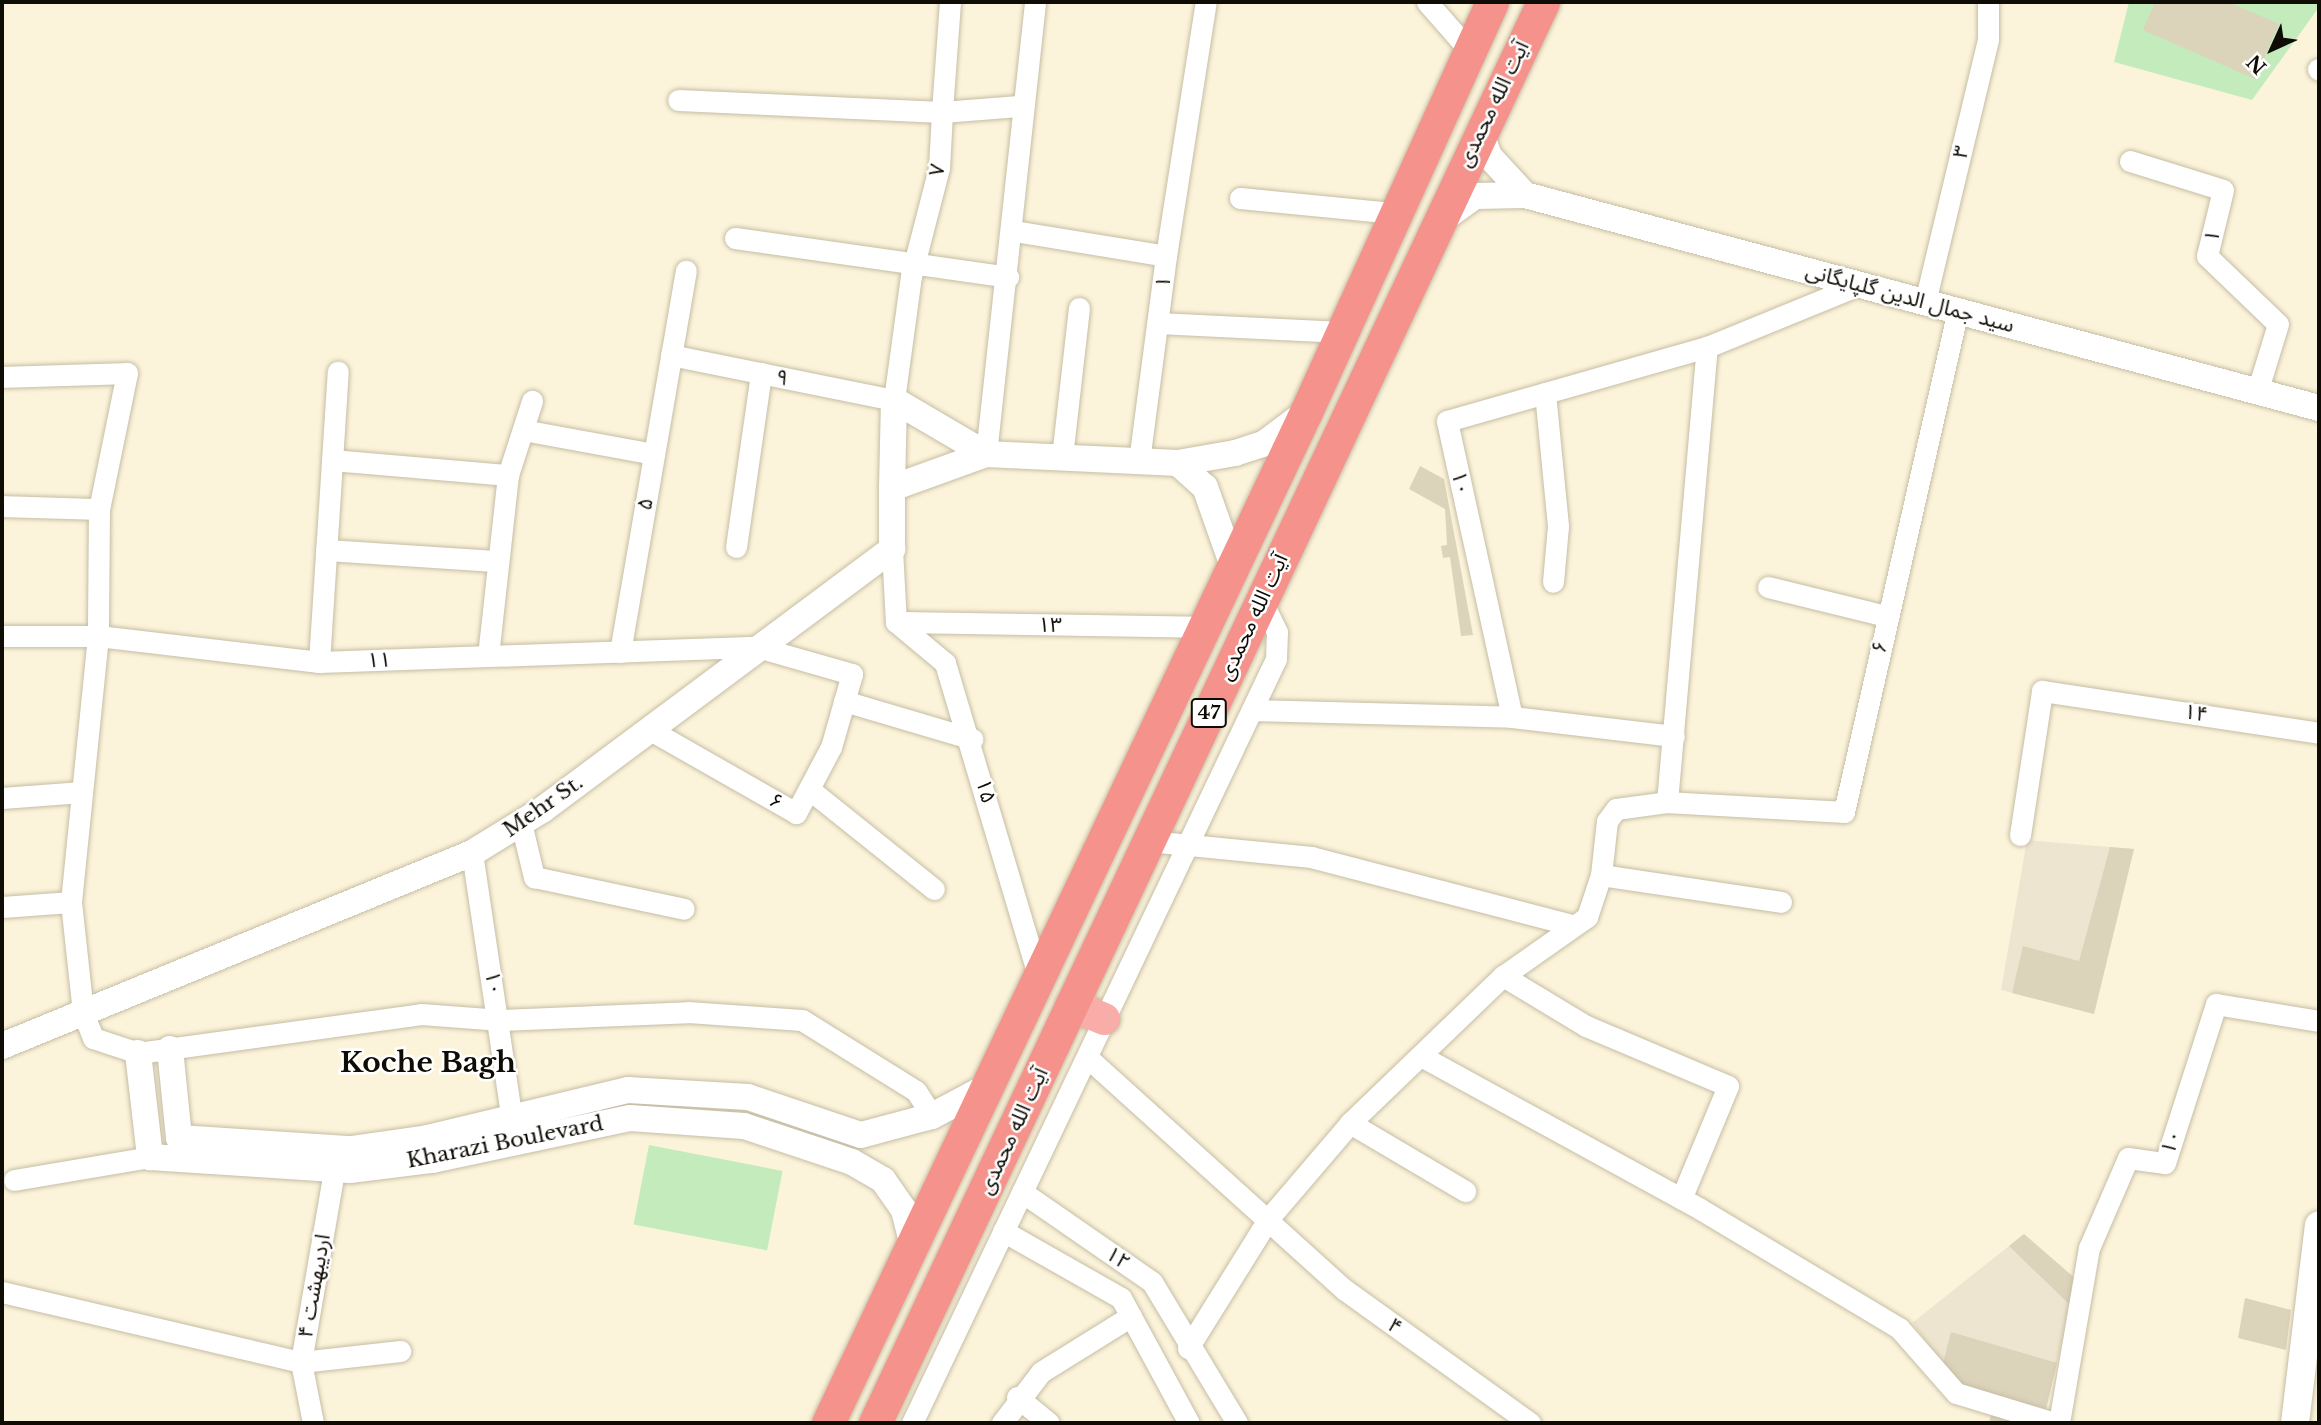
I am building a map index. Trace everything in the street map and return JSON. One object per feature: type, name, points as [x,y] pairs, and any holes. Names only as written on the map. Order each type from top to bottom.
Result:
[{"type":"highway","name":"آیت الله محمدی","points":[[828,1423],[1040,981],[1306,412],[1492,2]]},
{"type":"highway","name":"آیت الله محمدی","points":[[875,1423],[1262,601],[1432,227],[1543,2]]},
{"type":"highway","points":[[983,1099],[988,1136],[1014,1130]]},
{"type":"highway","points":[[953,1164],[978,1161],[988,1184]]},
{"type":"main road","points":[[1072,1005],[1104,1019]]},
{"type":"main road","points":[[2295,1423],[2319,1225]]},
{"type":"street","name":"۷","points":[[892,488],[894,400],[914,266],[939,168],[950,2]]},
{"type":"street","points":[[986,454],[1014,231],[1019,106],[1035,2]]},
{"type":"street","points":[[1166,256],[1206,2]]},
{"type":"street","points":[[1427,2],[1469,50]]},
{"type":"street","name":"۳","points":[[1925,302],[1989,39],[1988,2]]},
{"type":"street","points":[[678,100],[942,112],[1019,106]]},
{"type":"street","points":[[1480,130],[1489,156],[1525,195]]},
{"type":"street","name":"۱","points":[[2130,161],[2223,190],[2207,256],[2278,324],[2258,389]]},
{"type":"street","name":"سید جمال الدین گلپایگانی","points":[[1432,227],[1475,196],[1525,195],[2312,403]]},
{"type":"street","points":[[1240,198],[1394,213]]},
{"type":"street","name":"۱","points":[[1014,231],[1166,256],[1139,461]]},
{"type":"street","points":[[735,237],[914,266],[1008,277]]},
{"type":"street","name":"۵","points":[[620,652],[686,271]]},
{"type":"street","name":"۱۰","points":[[1512,717],[1447,421],[1707,347],[1859,285]]},
{"type":"street","points":[[1062,457],[1079,308]]},
{"type":"street","name":"۶","points":[[1667,803],[1844,812],[1886,616],[1958,310]]},
{"type":"street","points":[[1157,323],[1342,332]]},
{"type":"street","points":[[1188,1348],[1269,1218],[1350,1123],[1503,976],[1569,925],[1587,917],[1601,875],[1607,821],[1616,809],[1667,803],[1707,347]]},
{"type":"street","name":"۹","points":[[671,355],[894,400]]},
{"type":"street","points":[[319,662],[338,372]]},
{"type":"street","points":[[2,377],[127,373],[99,509],[98,636],[71,902],[83,1013],[93,1038],[138,1053],[263,1040],[360,1019],[421,1014],[501,1020],[688,1012],[802,1020],[916,1091],[932,1116]]},
{"type":"street","points":[[736,547],[761,373]]},
{"type":"street","points":[[1545,393],[1558,526],[1553,582]]},
{"type":"street","points":[[894,400],[986,454]]},
{"type":"street","points":[[488,656],[496,561],[508,475],[532,401]]},
{"type":"street","points":[[896,622],[891,549],[892,488],[986,454],[1178,463],[1265,443],[1306,412]]},
{"type":"street","points":[[523,430],[654,454]]},
{"type":"street","points":[[332,460],[508,475]]},
{"type":"street","points":[[1178,463],[1205,487],[1233,566]]},
{"type":"street","points":[[2,506],[99,509]]},
{"type":"street","name":"Mehr St.","points":[[2,1046],[472,853],[520,823],[891,549]]},
{"type":"street","points":[[326,550],[496,561]]},
{"type":"street","points":[[1768,587],[1886,616]]},
{"type":"street","points":[[912,1423],[1088,1058],[1186,843],[1276,659],[1277,632],[1262,601]]},
{"type":"street","name":"۱۳","points":[[896,622],[1204,627]]},
{"type":"street","name":"۱۵","points":[[896,622],[945,663],[972,739],[1040,981]]},
{"type":"street","name":"۱۱","points":[[2,636],[98,636],[319,662],[757,647]]},
{"type":"street","points":[[757,647],[852,674],[845,701],[972,739]]},
{"type":"street","name":"۱۴","points":[[2020,835],[2042,691],[2073,692],[2319,733]]},
{"type":"street","name":"۶","points":[[649,729],[796,813],[831,747],[845,701]]},
{"type":"street","points":[[1252,710],[1512,717],[1674,736]]},
{"type":"street","points":[[809,789],[934,889]]},
{"type":"street","points":[[2,798],[82,792]]},
{"type":"street","points":[[520,823],[534,877],[684,909]]},
{"type":"street","points":[[1149,841],[1311,857],[1569,925]]},
{"type":"street","name":"۱۰","points":[[472,853],[501,1020],[511,1113]]},
{"type":"street","points":[[1601,875],[1781,901]]},
{"type":"street","points":[[2,907],[71,902]]},
{"type":"street","points":[[1503,976],[1587,1026],[1728,1086],[1681,1199]]},
{"type":"street","name":"۱۰","points":[[2057,1423],[2089,1248],[2128,1158],[2165,1163],[2216,1004],[2319,1021]]},
{"type":"street","name":"Kharazi Boulevard","points":[[170,1049],[178,1138],[336,1159],[428,1138],[511,1113],[628,1090],[748,1097],[861,1135],[983,1099]]},
{"type":"street","points":[[14,1180],[150,1157],[138,1053]]},
{"type":"street","points":[[1421,1056],[1681,1199],[1899,1328],[1956,1393],[2057,1423]]},
{"type":"street","name":"۴","points":[[1088,1058],[1269,1218],[1345,1290],[1530,1423]]},
{"type":"street","name":"Kharazi Boulevard","points":[[150,1157],[432,1160],[630,1118],[744,1126],[852,1161],[883,1181],[904,1210],[913,1245]]},
{"type":"street","points":[[1350,1123],[1465,1192]]},
{"type":"street","name":"اردیبهشت ۴","points":[[313,1423],[301,1362],[336,1159]]},
{"type":"street","name":"۱۲","points":[[1022,1192],[1152,1282],[1188,1348],[1237,1423]]},
{"type":"street","points":[[1003,1231],[1109,1287],[1131,1316],[1189,1423]]},
{"type":"street","points":[[2,1292],[301,1362],[400,1352]]},
{"type":"street","points":[[1002,1423],[1017,1397],[1067,1353],[1131,1316]]},
{"type":"street","points":[[1017,1397],[1049,1423]]},
{"type":"shaded area","points":[[2027,840],[2134,849],[2094,1014],[2001,990]]},
{"type":"shaded area","points":[[2024,1234],[2077,1280],[2046,1409],[1960,1385],[1912,1323]]},
{"type":"green space","points":[[2129,2],[2319,2],[2319,7],[2252,100],[2114,62]]},
{"type":"green space","points":[[649,1145],[783,1171],[767,1250],[634,1225]]},
{"type":"building","points":[[2155,2],[2228,2],[2279,24],[2255,79],[2143,30]]},
{"type":"building","points":[[1420,466],[1444,479],[1473,635],[1461,636],[1450,557],[1443,558],[1441,546],[1447,545],[1445,509],[1409,489]]},
{"type":"building","points":[[2110,847],[2134,849],[2094,1014],[2012,993],[2023,946],[2079,961]]},
{"type":"building","points":[[2024,1234],[2077,1280],[2071,1306],[2009,1246]]},
{"type":"building","points":[[2245,1298],[2291,1310],[2286,1350],[2238,1338]]},
{"type":"building","points":[[1951,1332],[2057,1363],[2046,1409],[1960,1385],[1943,1363]]},
{"type":"building","points":[[1991,1415],[2018,1422],[2018,1423],[1989,1423]]},
{"type":"district","name":"Koche Bagh","points":[[428,1063]]}]
